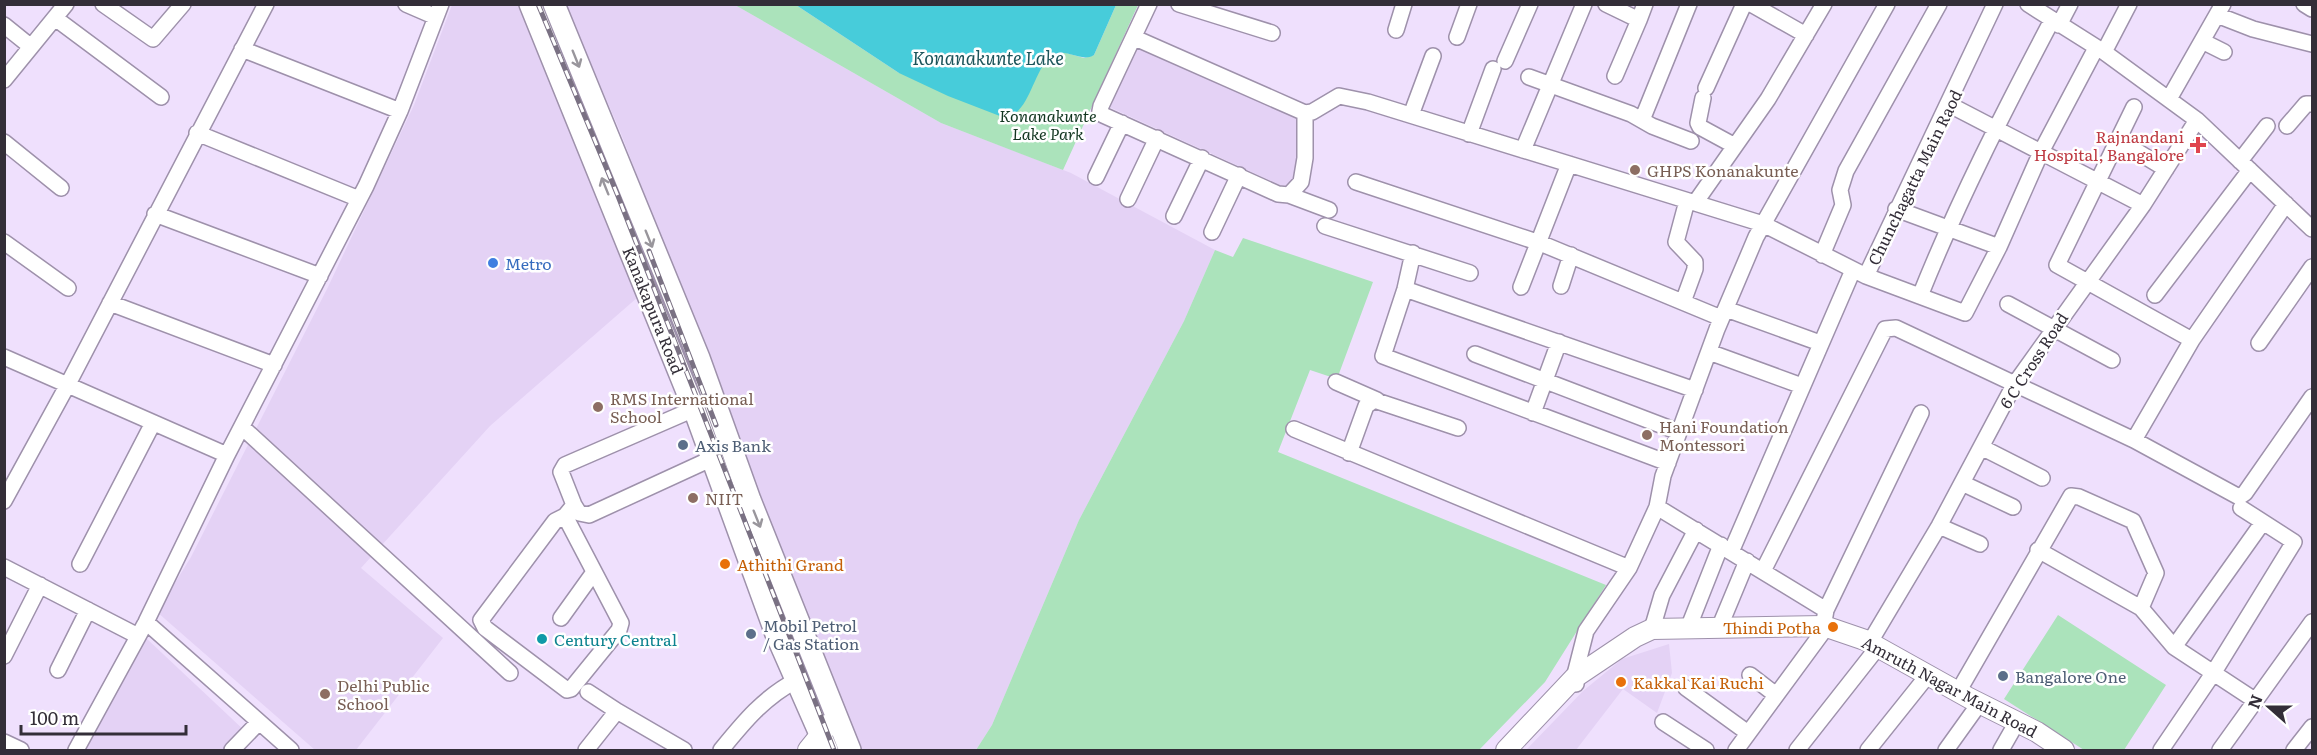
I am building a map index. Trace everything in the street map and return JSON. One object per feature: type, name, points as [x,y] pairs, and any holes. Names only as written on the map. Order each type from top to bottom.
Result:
[{"type":"highway","name":"Kanakapura Road","points":[[530,4],[694,409],[819,745]]},
{"type":"highway","name":"Kanakapura Road","points":[[554,4],[699,358],[750,500],[849,750]]},
{"type":"main road","name":"Amruth Nagar Main Road","points":[[1515,750],[1576,683],[1619,654],[1666,638],[1826,625]]},
{"type":"main road","name":"Amruth Nagar Main Road","points":[[1506,750],[1576,683],[1635,637],[1652,629],[1826,625],[1874,645],[1979,704],[2037,732],[2064,750]]},
{"type":"main road","points":[[819,745],[837,716]]},
{"type":"street","points":[[4,80],[66,4]]},
{"type":"street","points":[[103,4],[153,39],[183,4]]},
{"type":"street","points":[[4,501],[67,386],[266,4]]},
{"type":"street","points":[[75,750],[146,622],[227,456],[359,199],[400,111],[439,11],[406,4]]},
{"type":"street","points":[[1149,4],[1100,111],[1103,115],[1278,194],[1288,195],[1329,210]]},
{"type":"street","points":[[1179,4],[1272,33]]},
{"type":"street","points":[[1396,30],[1404,4]]},
{"type":"street","points":[[1457,37],[1470,4]]},
{"type":"street","points":[[1470,134],[1499,65],[1530,4]]},
{"type":"street","points":[[1523,150],[1584,4]]},
{"type":"street","points":[[1606,4],[1639,20]]},
{"type":"street","points":[[1615,76],[1645,4]]},
{"type":"street","points":[[1641,120],[1689,4]]},
{"type":"street","points":[[1736,146],[1700,127],[1698,123],[1705,93],[1744,4]]},
{"type":"street","points":[[1751,4],[1806,35]]},
{"type":"street","points":[[1683,302],[1695,269],[1693,258],[1676,242],[1691,202],[1736,146],[1768,99],[1824,4]]},
{"type":"street","points":[[1576,683],[1586,631],[1629,568],[1657,507],[1668,463],[1723,313],[1763,224],[1887,4]]},
{"type":"street","points":[[1822,255],[1843,205],[1840,190],[1846,171],[1940,4]]},
{"type":"street","name":"Chunchagatta Main Raod","points":[[1305,113],[1312,112],[1339,96],[1411,115],[1763,224],[1860,273],[1896,210],[1950,105],[1995,4]]},
{"type":"street","points":[[2028,4],[2100,50],[2196,120],[2313,229]]},
{"type":"street","points":[[1920,296],[1947,229],[1995,128],[2055,22],[2070,4]]},
{"type":"street","points":[[1689,627],[1820,343],[1860,273],[1965,313],[1999,248],[2041,152],[2129,4]]},
{"type":"street","points":[[2304,4],[2313,9]]},
{"type":"street","points":[[2169,99],[2220,10],[2253,29],[2313,44]]},
{"type":"street","points":[[55,18],[160,97]]},
{"type":"street","points":[[4,25],[30,46]]},
{"type":"street","points":[[1135,38],[1305,113],[1305,158],[1301,182],[1288,195]]},
{"type":"street","points":[[2202,41],[2224,52]]},
{"type":"street","points":[[242,49],[400,111]]},
{"type":"street","points":[[1411,115],[1433,56]]},
{"type":"street","points":[[1528,77],[1551,84],[1691,141]]},
{"type":"street","points":[[2287,126],[2306,104],[2313,104]]},
{"type":"street","points":[[1950,105],[2143,205]]},
{"type":"street","points":[[2134,107],[2057,265],[2192,340]]},
{"type":"street","name":"6 C Cross Road","points":[[1797,750],[1874,645],[2014,385],[2143,205],[2196,120]]},
{"type":"street","points":[[1096,177],[1122,123]]},
{"type":"street","points":[[2155,295],[2245,165],[2267,126]]},
{"type":"street","points":[[197,133],[359,199]]},
{"type":"street","points":[[1128,199],[1156,138]]},
{"type":"street","points":[[2118,140],[2166,169]]},
{"type":"street","points":[[4,142],[61,188]]},
{"type":"street","points":[[1174,216],[1202,158]]},
{"type":"street","points":[[1521,287],[1569,164]]},
{"type":"street","points":[[1212,232],[1239,175]]},
{"type":"street","points":[[1356,182],[1540,243],[1683,302],[1820,343]]},
{"type":"street","points":[[2134,440],[2192,340],[2286,204]]},
{"type":"street","points":[[1896,210],[1999,248]]},
{"type":"street","points":[[155,214],[320,276]]},
{"type":"street","points":[[1325,226],[1470,273]]},
{"type":"street","points":[[4,242],[68,288]]},
{"type":"street","points":[[1413,253],[1405,289],[1383,356],[1668,463]]},
{"type":"street","points":[[1561,286],[1571,255]]},
{"type":"street","points":[[2259,343],[2313,267]]},
{"type":"street","points":[[1405,289],[1695,390]]},
{"type":"street","points":[[110,303],[274,365]]},
{"type":"street","points":[[2008,304],[2112,360]]},
{"type":"street","points":[[1763,571],[1885,329],[1896,328],[2134,440],[2239,497],[2245,493],[2313,397]]},
{"type":"street","points":[[1533,413],[1559,342]]},
{"type":"street","points":[[1709,352],[1802,386]]},
{"type":"street","points":[[1475,354],[1679,432]]},
{"type":"street","points":[[4,357],[227,456]]},
{"type":"street","points":[[1336,382],[1377,400],[1458,428]]},
{"type":"street","points":[[1349,453],[1366,406],[1371,401],[1377,400]]},
{"type":"street","points":[[694,409],[565,465],[561,472],[569,511],[620,627],[571,689],[563,688],[482,624],[482,616],[555,520],[569,511],[589,515],[713,458]]},
{"type":"street","points":[[1736,750],[1826,625],[1921,413]]},
{"type":"street","points":[[80,564],[153,423]]},
{"type":"street","points":[[242,427],[510,673]]},
{"type":"street","points":[[1294,429],[1629,568]]},
{"type":"street","points":[[1981,447],[2042,478]]},
{"type":"street","points":[[1962,483],[2013,507]]},
{"type":"street","points":[[1958,692],[2071,496],[2079,497],[2130,519],[2137,527],[2156,573],[2141,608]]},
{"type":"street","points":[[1657,507],[1763,571],[1826,625]]},
{"type":"street","points":[[2161,750],[2214,672],[2294,542],[2241,507]]},
{"type":"street","points":[[2174,647],[2263,522]]},
{"type":"street","points":[[1939,526],[1980,544]]},
{"type":"street","points":[[1652,629],[1662,595],[1696,530]]},
{"type":"street","points":[[2038,550],[2141,608],[2174,647],[2256,701]]},
{"type":"street","points":[[1720,626],[1748,561]]},
{"type":"street","points":[[4,567],[138,636]]},
{"type":"street","points":[[561,618],[594,572]]},
{"type":"street","points":[[4,656],[40,585]]},
{"type":"street","points":[[58,669],[88,610]]},
{"type":"street","points":[[146,622],[291,750]]},
{"type":"street","points":[[2220,750],[2313,622]]},
{"type":"street","points":[[1750,675],[1776,695]]},
{"type":"street","points":[[1868,750],[1928,675]]},
{"type":"street","points":[[721,750],[750,714],[780,689],[797,681]]},
{"type":"street","points":[[1686,688],[1748,733]]},
{"type":"street","points":[[588,692],[684,750]]},
{"type":"street","points":[[1946,750],[1979,704]]},
{"type":"street","points":[[586,750],[617,711]]},
{"type":"street","points":[[232,750],[259,722]]},
{"type":"street","points":[[1663,722],[1706,750]]},
{"type":"street","points":[[2001,750],[2017,722]]},
{"type":"street","points":[[2294,750],[2313,727]]},
{"type":"street","points":[[4,742],[21,750]]},
{"type":"shaded area","points":[[452,5],[521,5],[638,297],[490,426],[361,568],[443,638],[356,750],[315,750],[157,612],[191,557],[328,287],[414,105]]},
{"type":"shaded area","points":[[565,5],[735,5],[941,123],[1071,173],[1215,250],[1184,321],[1079,520],[992,725],[976,750],[858,750],[620,131]]},
{"type":"shaded area","points":[[1139,44],[1301,118],[1301,164],[1289,189],[1107,106]]},
{"type":"shaded area","points":[[146,638],[246,732],[228,750],[83,750]]},
{"type":"shaded area","points":[[1669,644],[1672,673],[1657,713],[1623,689],[1576,750],[1526,750],[1583,691],[1622,659]]},
{"type":"green space","name":"Konanakunte Lake Park","points":[[735,5],[796,5],[899,73],[1047,60],[1063,52],[1084,58],[1094,55],[1116,5],[1138,5],[1063,170],[941,123]]},
{"type":"green space","points":[[1243,238],[1373,282],[1337,379],[1310,370],[1278,452],[1606,585],[1545,682],[1479,750],[976,750],[992,725],[1079,520],[1184,321],[1215,250],[1233,257]]},
{"type":"green space","points":[[2058,615],[2166,685],[2124,750],[2084,750],[2004,699]]},
{"type":"water","name":"Konanakunte Lake","points":[[796,5],[1116,5],[1094,55],[1083,57],[1060,53],[1049,58],[1020,109],[1005,118],[948,96],[899,73]]},
{"type":"railway","points":[[538,4],[618,196],[834,750]]},
{"type":"railway","points":[[649,251],[716,425]]},
{"type":"place","name":"Rajnandani Hospital, Bangalore","points":[[2198,145]]},
{"type":"place","name":"GHPS Konanakunte","points":[[1635,170]]},
{"type":"place","name":"Metro","points":[[493,263]]},
{"type":"place","name":"RMS International School","points":[[598,407]]},
{"type":"place","name":"Hani Foundation Montessori","points":[[1647,435]]},
{"type":"place","name":"Axis Bank","points":[[683,445]]},
{"type":"place","name":"NIIT","points":[[693,498]]},
{"type":"place","name":"Athithi Grand","points":[[725,564]]},
{"type":"place","name":"Thindi Potha","points":[[1833,627]]},
{"type":"place","name":"Mobil Petrol / Gas Station","points":[[751,634]]},
{"type":"place","name":"Century Central","points":[[542,639]]},
{"type":"place","name":"Bangalore One","points":[[2003,676]]},
{"type":"place","name":"Kakkal Kai Ruchi","points":[[1621,682]]},
{"type":"place","name":"Delhi Public School","points":[[325,694]]}]
